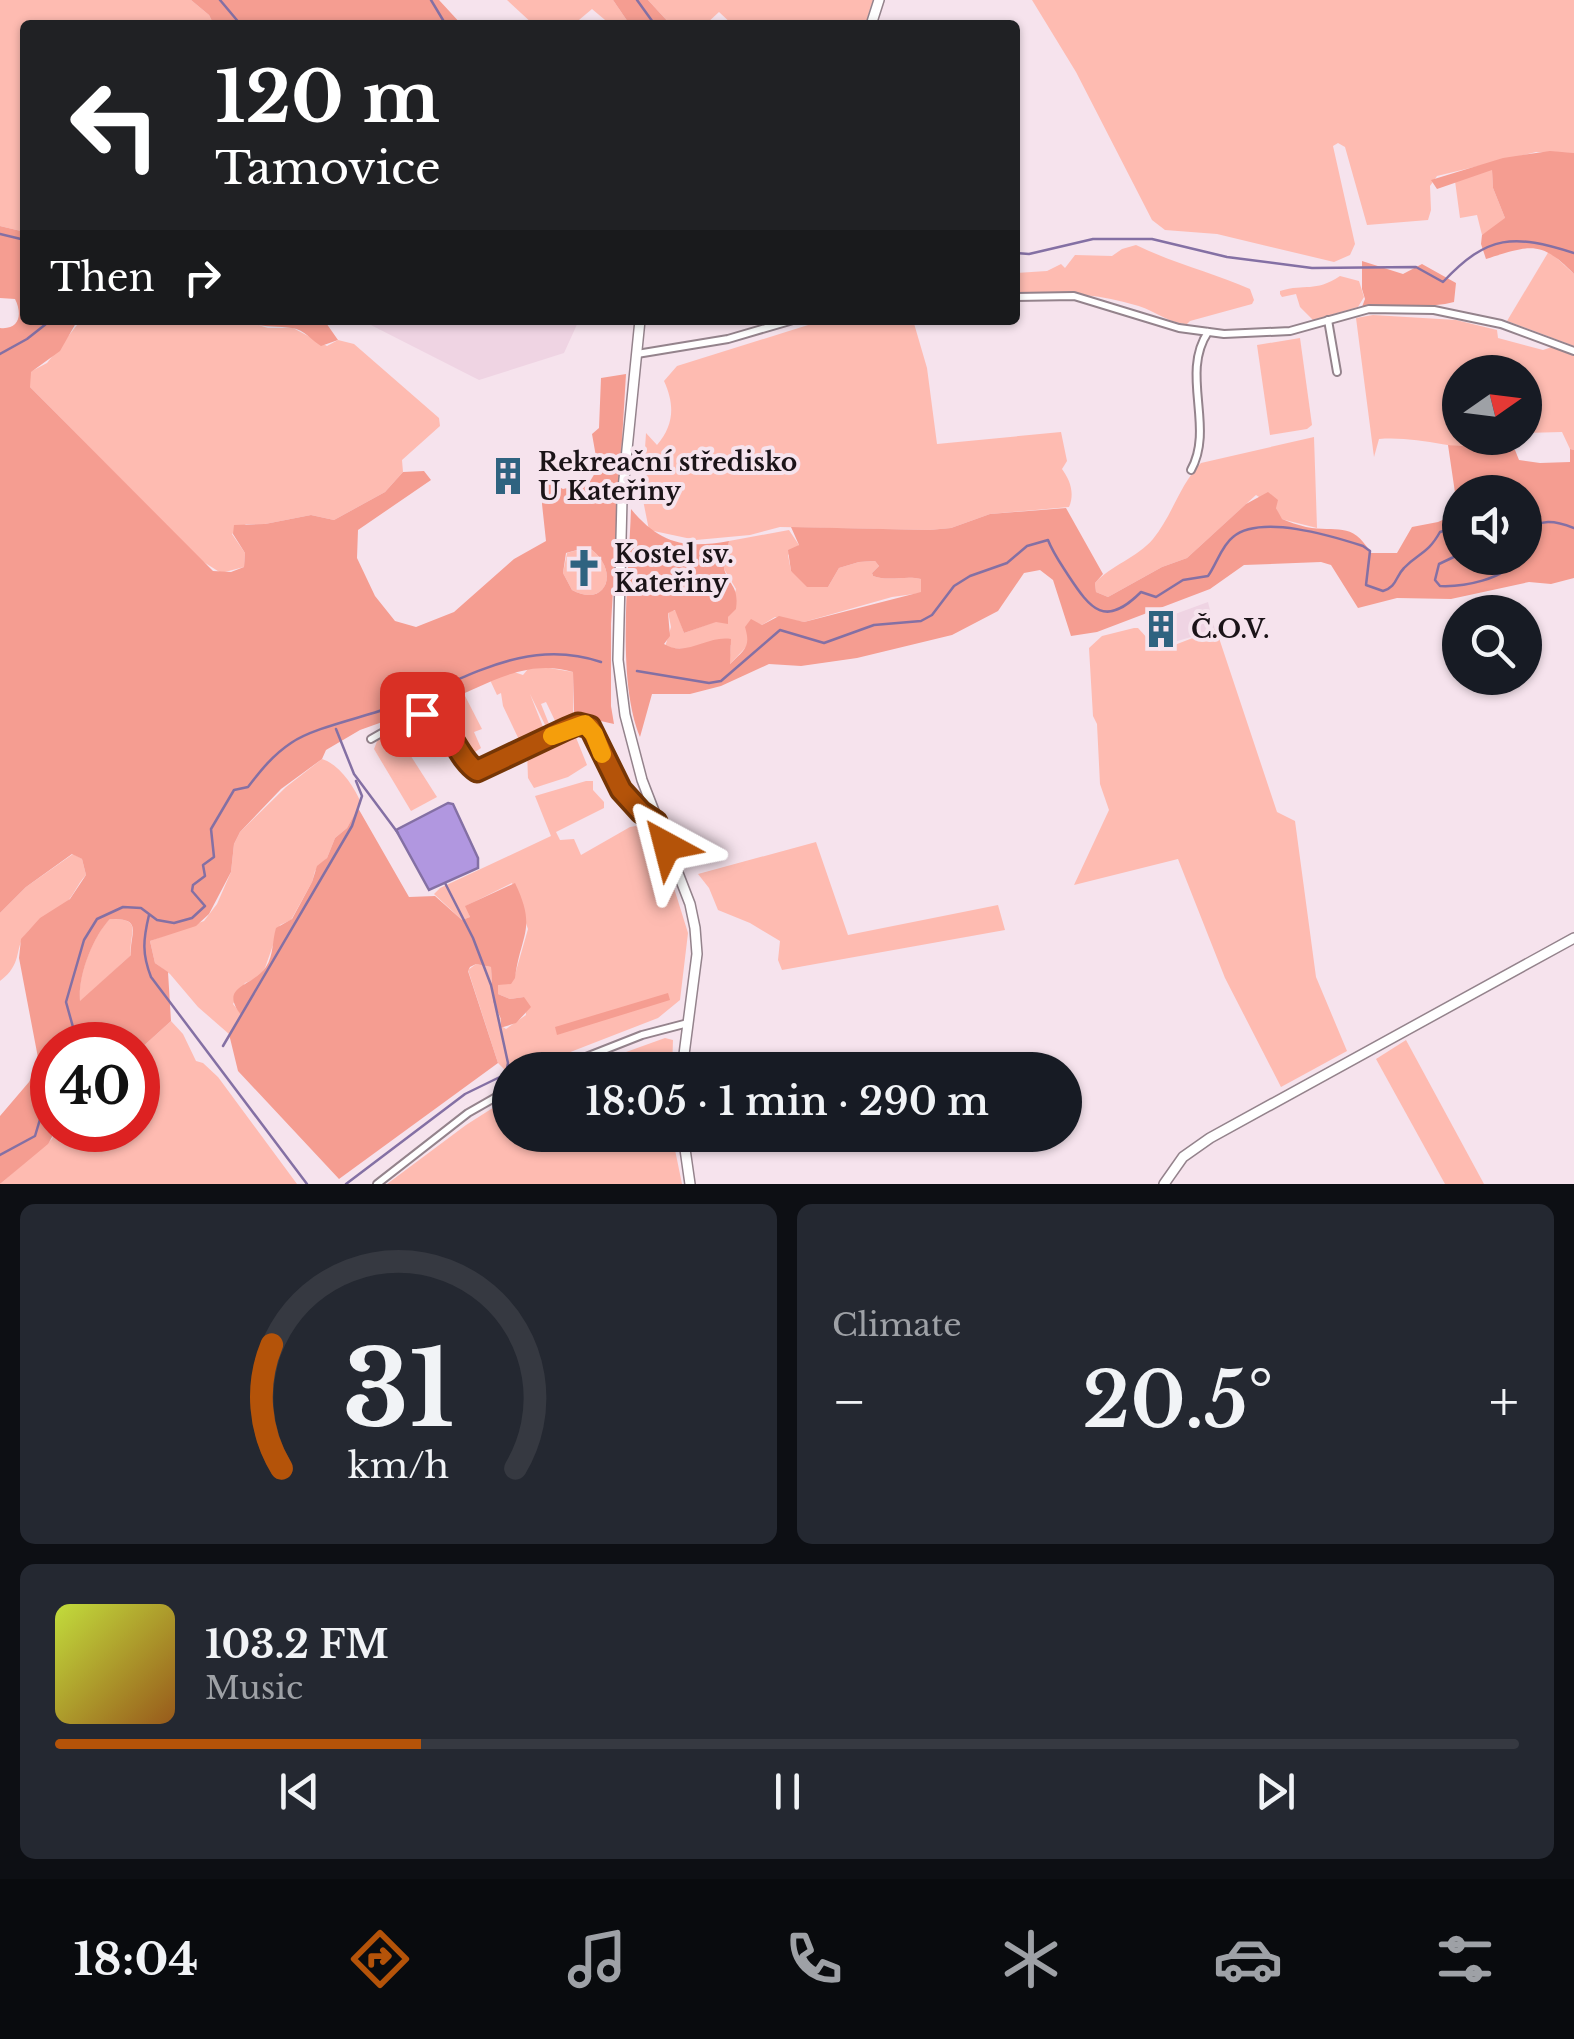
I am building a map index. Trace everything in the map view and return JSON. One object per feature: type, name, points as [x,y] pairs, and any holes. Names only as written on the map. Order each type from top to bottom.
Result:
[{"type":"street","points":[[1020,297],[1074,296],[1179,328],[1208,332],[1290,331],[1369,309],[1434,310],[1500,324],[1574,351]]},
{"type":"street","points":[[1328,320],[1337,372]]},
{"type":"street","points":[[640,325],[622,499],[619,676],[633,746],[656,822],[690,904],[695,928],[697,954],[684,1052]]},
{"type":"street","points":[[637,354],[742,336],[778,325]]},
{"type":"street","points":[[1191,470],[1202,439],[1197,358],[1208,332]]},
{"type":"street","points":[[371,739],[413,715],[430,714],[477,771],[585,724],[594,734],[621,790],[656,822]]},
{"type":"street","points":[[1164,1184],[1183,1157],[1210,1138],[1574,938]]},
{"type":"street","points":[[599,1052],[688,1023]]},
{"type":"street","points":[[377,1184],[468,1113],[492,1100]]},
{"type":"street","points":[[685,1152],[690,1184]]},
{"type":"shaded area","points":[[0,0],[191,0],[209,15],[212,20],[20,20],[20,231],[0,226]]},
{"type":"shaded area","points":[[191,0],[439,0],[457,20],[212,20]]},
{"type":"shaded area","points":[[507,0],[613,0],[627,20],[605,20],[592,9],[579,20],[529,20]]},
{"type":"shaded area","points":[[613,0],[648,0],[666,20],[627,20]]},
{"type":"shaded area","points":[[648,0],[873,0],[867,20],[728,20],[719,12],[710,20],[666,20]]},
{"type":"shaded area","points":[[1032,0],[1574,0],[1574,153],[1536,152],[1437,176],[1430,186],[1428,220],[1367,225],[1345,147],[1338,143],[1333,146],[1355,244],[1350,255],[1334,262],[1217,234],[1165,230],[1152,220],[1076,72]]},
{"type":"shaded area","points":[[1550,151],[1574,153],[1574,274],[1553,255],[1534,248],[1486,259],[1482,235],[1505,218],[1493,188],[1492,170],[1437,189],[1431,180],[1503,158]]},
{"type":"shaded area","points":[[1492,169],[1493,188],[1505,222],[1482,235],[1477,215],[1460,218],[1455,181]]},
{"type":"shaded area","points":[[0,226],[20,231],[20,325],[75,325],[60,351],[31,372],[30,387],[213,571],[231,572],[244,567],[245,553],[233,534],[234,525],[265,524],[311,515],[334,520],[385,492],[403,472],[424,471],[431,480],[358,530],[357,558],[375,596],[395,621],[416,627],[454,612],[514,559],[546,541],[542,504],[546,480],[563,489],[589,483],[598,468],[592,434],[599,428],[601,378],[626,374],[611,624],[614,724],[574,715],[573,672],[538,668],[489,682],[442,702],[442,706],[427,706],[360,730],[326,750],[322,759],[281,789],[240,832],[234,844],[231,872],[209,914],[196,926],[150,941],[155,963],[168,972],[171,1021],[160,1031],[160,1022],[31,1022],[19,958],[21,939],[40,918],[70,899],[86,875],[82,859],[72,854],[26,887],[0,913],[0,328],[15,324],[19,316],[15,299],[0,298]],"holes":[[[588,547],[605,566],[606,584],[594,595],[572,590],[563,573],[566,553]],[[110,919],[128,921],[133,929],[131,955],[80,1001],[81,980],[97,936]]]},
{"type":"shaded area","points":[[1136,245],[1250,289],[1254,300],[1252,304],[1187,324],[1106,298],[1020,293],[1020,273],[1047,271],[1061,264],[1065,268],[1075,255],[1112,256]]},
{"type":"shaded area","points":[[1549,251],[1574,274],[1574,346],[1507,321]]},
{"type":"shaded area","points":[[1362,261],[1403,274],[1422,264],[1456,283],[1454,302],[1362,307]]},
{"type":"shaded area","points":[[1340,276],[1359,281],[1364,297],[1358,307],[1313,320],[1300,307],[1296,294],[1280,294],[1280,291],[1316,286]]},
{"type":"shaded area","points":[[1373,315],[1456,320],[1497,330],[1498,338],[1543,350],[1552,347],[1574,356],[1574,450],[1562,432],[1542,433],[1542,355],[1442,355],[1442,444],[1379,439],[1374,457],[1356,318]]},
{"type":"shaded area","points":[[77,325],[293,328],[327,346],[338,340],[354,344],[439,418],[440,426],[402,460],[403,472],[385,492],[334,520],[311,515],[246,524],[232,534],[245,553],[244,567],[221,573],[202,561],[30,387],[30,372],[47,363]]},
{"type":"shaded area","points":[[257,325],[328,325],[338,340],[321,346],[297,329]]},
{"type":"shaded area","points":[[371,325],[577,325],[564,353],[479,380]]},
{"type":"shaded area","points":[[808,325],[914,325],[927,368],[937,444],[1061,432],[1067,461],[1062,469],[1072,492],[1071,502],[1069,507],[990,514],[951,528],[929,530],[780,527],[750,535],[696,540],[649,530],[642,495],[646,433],[657,445],[670,422],[670,398],[664,381],[677,366]]},
{"type":"shaded area","points":[[1300,338],[1312,425],[1270,435],[1257,345]]},
{"type":"shaded area","points":[[1314,437],[1317,528],[1281,519],[1276,508],[1256,495],[1187,558],[1108,597],[1096,592],[1095,583],[1101,577],[1153,539],[1201,463]]},
{"type":"shaded area","points":[[1570,449],[1574,450],[1574,578],[1551,584],[1529,582],[1469,595],[1442,595],[1442,599],[1397,598],[1358,608],[1331,565],[1244,565],[1210,589],[1097,632],[1071,636],[1053,580],[1040,570],[1024,573],[998,611],[952,635],[857,658],[801,666],[769,664],[721,686],[690,694],[652,694],[640,737],[633,713],[626,656],[631,509],[652,530],[674,541],[729,541],[724,569],[737,601],[728,624],[716,622],[684,633],[675,610],[668,613],[670,636],[664,644],[680,649],[731,639],[730,664],[745,647],[745,627],[751,619],[762,625],[779,616],[804,622],[921,592],[921,579],[873,576],[879,566],[875,561],[839,568],[828,587],[807,587],[791,571],[788,550],[799,545],[791,527],[929,530],[951,528],[990,514],[1066,508],[1103,574],[1095,583],[1096,592],[1108,597],[1187,558],[1246,504],[1268,492],[1278,500],[1276,508],[1282,519],[1306,527],[1350,532],[1371,553],[1397,553],[1412,527],[1442,520],[1442,575],[1542,575],[1542,475],[1452,475],[1449,455],[1517,455],[1519,460],[1540,463],[1570,462]]},
{"type":"shaded area","points":[[789,530],[799,545],[788,555],[791,571],[822,586],[828,587],[839,568],[875,561],[879,566],[873,576],[921,579],[921,593],[892,597],[804,622],[775,617],[762,625],[754,622],[747,646],[729,665],[731,645],[665,647],[671,627],[668,612],[676,610],[684,633],[728,617],[736,589],[724,569],[729,541]]},
{"type":"shaded area","points":[[588,547],[605,566],[607,576],[606,584],[594,595],[572,590],[563,573],[567,553]]},
{"type":"shaded area","points":[[1208,602],[1215,630],[1164,645],[1145,625]]},
{"type":"shaded area","points":[[1134,628],[1159,651],[1216,629],[1277,812],[1295,821],[1316,977],[1347,1051],[1281,1087],[1225,978],[1178,859],[1074,885],[1109,810],[1100,784],[1089,648],[1102,636]]},
{"type":"shaded area","points":[[528,669],[573,672],[573,723],[559,729],[546,702],[541,704],[549,733],[530,694],[545,732],[522,746],[501,693],[497,695],[490,680],[514,672],[523,675]]},
{"type":"shaded area","points":[[464,694],[482,729],[474,732],[481,748],[475,752],[480,761],[471,764],[444,722],[441,702]]},
{"type":"shaded area","points":[[393,728],[437,797],[411,811],[374,749],[380,734]]},
{"type":"shaded area","points":[[573,730],[587,765],[568,777],[534,788],[528,778],[527,752]]},
{"type":"shaded area","points":[[322,759],[345,776],[361,803],[315,871],[291,920],[280,925],[265,968],[258,978],[245,983],[233,1004],[242,1015],[229,1034],[155,963],[150,941],[204,921],[217,904],[231,872],[234,844],[240,832],[286,787]]},
{"type":"shaded area","points":[[593,781],[593,790],[604,802],[604,808],[556,832],[560,840],[574,839],[581,855],[630,827],[647,824],[669,872],[688,933],[680,1000],[658,1018],[570,1052],[494,1052],[468,970],[476,964],[491,967],[493,1002],[501,1020],[498,1024],[506,1029],[526,1015],[524,997],[510,999],[498,994],[498,984],[514,978],[528,929],[512,883],[466,906],[470,917],[462,920],[434,894],[551,836],[535,796]]},
{"type":"shaded area","points":[[453,804],[478,858],[478,868],[429,890],[396,830]]},
{"type":"shaded area","points":[[358,808],[409,897],[435,896],[462,920],[470,917],[465,906],[515,883],[525,911],[526,931],[515,978],[511,984],[498,985],[498,994],[510,999],[524,997],[531,1007],[516,1023],[500,1028],[501,1019],[493,1002],[491,967],[470,967],[468,971],[494,1052],[492,1067],[339,1179],[238,1071],[229,1034],[241,1015],[233,998],[235,992],[266,967],[276,928],[292,919],[317,866],[327,858],[335,838],[347,828]]},
{"type":"shaded area","points":[[816,842],[848,935],[998,905],[1005,930],[782,970],[778,960],[780,941],[718,910],[698,874]]},
{"type":"shaded area","points":[[73,854],[82,859],[86,875],[66,903],[25,935],[12,969],[0,981],[0,913],[26,887]]},
{"type":"shaded area","points":[[110,919],[131,924],[131,955],[80,1002],[87,958]]},
{"type":"shaded area","points":[[668,993],[670,1000],[557,1035],[555,1027]]},
{"type":"shaded area","points":[[171,1021],[183,1034],[196,1061],[218,1077],[297,1184],[0,1184],[37,1152],[160,1152],[160,1031]]},
{"type":"shaded area","points":[[665,1038],[673,1040],[673,1052],[626,1052]]},
{"type":"shaded area","points":[[1406,1040],[1484,1184],[1445,1184],[1376,1059]]},
{"type":"shaded area","points":[[29,1082],[30,1152],[38,1152],[0,1184],[0,1116]]},
{"type":"shaded area","points":[[492,1108],[492,1152],[675,1152],[682,1184],[387,1184]]},
{"type":"waterway","points":[[220,0],[237,20]]},
{"type":"waterway","points":[[431,0],[443,20]]},
{"type":"waterway","points":[[637,0],[651,20]]},
{"type":"waterway","points":[[0,234],[20,239]]},
{"type":"waterway","points":[[1020,253],[1093,239],[1152,239],[1227,257],[1312,268],[1416,267],[1443,282],[1474,255],[1503,242],[1535,243],[1574,253]]},
{"type":"waterway","points":[[0,354],[45,325]]},
{"type":"waterway","points":[[1542,524],[1574,528]]},
{"type":"waterway","points":[[637,671],[709,683],[721,681],[780,630],[824,643],[874,625],[921,621],[932,615],[954,586],[1007,563],[1027,546],[1048,540],[1084,597],[1108,612],[1141,592],[1156,597],[1183,580],[1208,576],[1229,541],[1245,530],[1297,529],[1363,546],[1370,551],[1366,585],[1383,591],[1442,531]]},
{"type":"waterway","points":[[1442,563],[1435,580],[1440,586],[1497,575]]},
{"type":"waterway","points":[[72,1022],[66,1002],[84,940],[97,919],[123,907],[141,908],[157,920],[174,923],[192,918],[205,906],[192,891],[193,885],[205,876],[203,865],[214,857],[211,829],[234,790],[248,787],[268,763],[301,737],[520,658],[573,655],[601,662]]},
{"type":"waterway","points":[[336,729],[354,774],[398,833]]},
{"type":"waterway","points":[[223,1046],[352,826],[362,796],[356,781]]},
{"type":"waterway","points":[[346,1184],[465,1094],[506,1074],[508,1063],[491,985],[445,883]]},
{"type":"waterway","points":[[149,915],[144,947],[151,977],[307,1184]]},
{"type":"waterway","points":[[0,1155],[30,1139]]},
{"type":"slow traffic","points":[[552,736],[585,724],[602,754]]},
{"type":"place","name":"Rekreační středisko U Kateřiny","points":[[508,476]]},
{"type":"place","name":"Kostel sv. Kateřiny","points":[[584,568]]},
{"type":"place","name":"Č.O.V.","points":[[1161,629]]},
{"type":"route","points":[[422,714],[430,714],[440,723],[466,762],[477,771],[585,724],[594,734],[621,790],[656,822],[667,846]]}]
